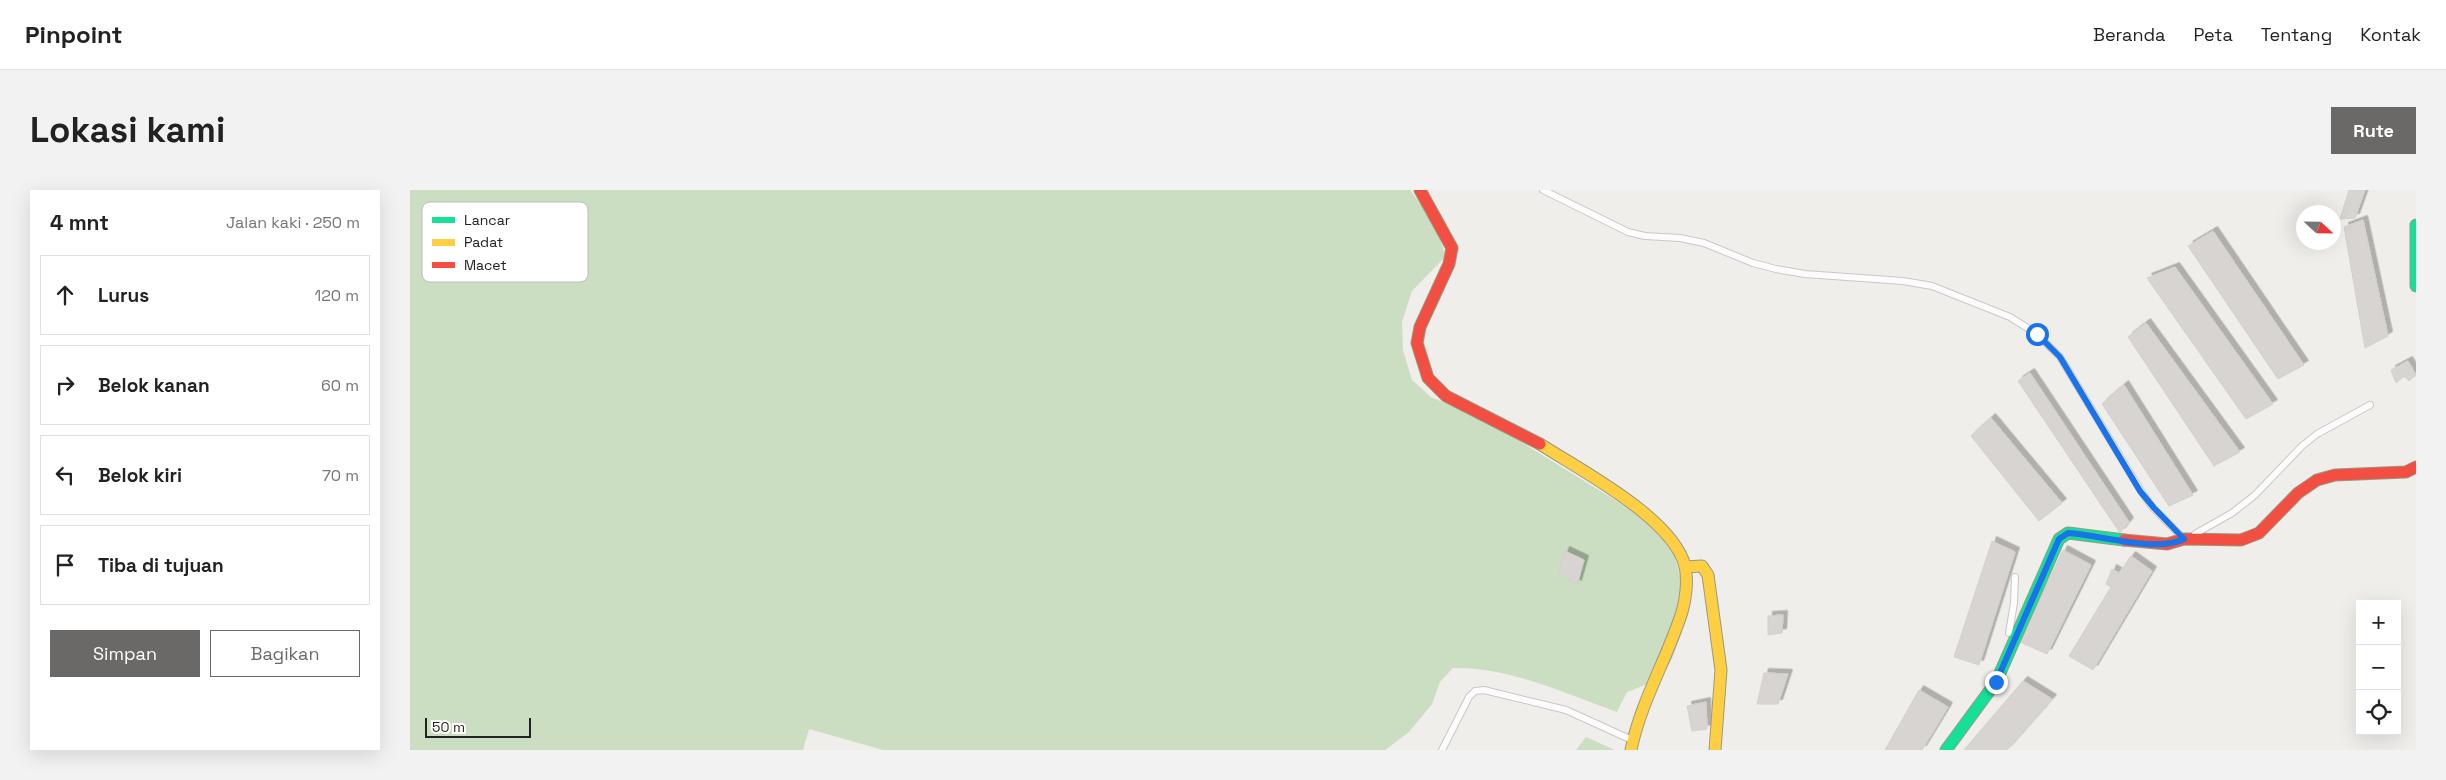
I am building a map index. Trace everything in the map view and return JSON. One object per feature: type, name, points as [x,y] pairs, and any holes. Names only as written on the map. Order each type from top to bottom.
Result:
[{"type":"street","points":[[1420,190],[1452,248],[1449,264],[1418,335],[1419,352],[1428,378],[1446,396],[1536,442],[1646,515],[1671,539],[1685,567],[1685,594],[1682,611],[1644,702],[1632,745]]},
{"type":"street","points":[[2416,225],[2416,286]]},
{"type":"street","points":[[1946,750],[1996,682],[2059,539],[2068,533],[2152,544],[2167,544],[2184,539],[2241,540],[2259,534],[2298,493],[2317,480],[2335,475],[2406,472],[2416,467]]},
{"type":"street","points":[[1685,567],[1702,566],[1708,575],[1721,670],[1714,734],[1715,750]]},
{"type":"lane","points":[[1543,190],[1628,232],[1644,236],[1680,238],[1776,269],[1805,274],[1904,281],[1932,286],[2010,317],[2037,334],[2060,357],[2140,491],[2184,539],[2232,513],[2255,495],[2295,452],[2317,434],[2370,406]]},
{"type":"lane","points":[[1996,682],[2011,623],[2015,577]]},
{"type":"lane","points":[[1442,750],[1469,697],[1475,692],[1484,690],[1566,710],[1632,745]]},
{"type":"green space","points":[[410,190],[1410,190],[1433,221],[1446,256],[1412,291],[1402,322],[1403,350],[1412,380],[1431,397],[1489,422],[1636,513],[1672,547],[1685,594],[1682,631],[1672,659],[1658,680],[1627,692],[1617,712],[1557,689],[1516,676],[1474,669],[1453,668],[1440,682],[1432,704],[1409,732],[1385,750],[883,750],[809,729],[803,750],[410,750]]},
{"type":"green space","points":[[1586,737],[1615,750],[1576,750]]},
{"type":"building","points":[[2349,190],[2365,190],[2355,218],[2341,219]]},
{"type":"building","points":[[2363,220],[2388,336],[2365,348],[2344,227]]},
{"type":"building","points":[[2213,231],[2304,365],[2278,379],[2188,246]]},
{"type":"building","points":[[2175,267],[2273,404],[2246,419],[2147,278]]},
{"type":"building","points":[[2146,323],[2240,452],[2214,466],[2128,337]]},
{"type":"building","points":[[2408,361],[2416,375],[2409,381],[2404,376],[2396,383],[2391,370]]},
{"type":"building","points":[[2030,373],[2129,522],[2120,533],[2018,381]]},
{"type":"building","points":[[2124,385],[2193,495],[2169,506],[2102,404]]},
{"type":"building","points":[[1991,418],[2062,503],[2039,521],[1971,436]]},
{"type":"building","points":[[1992,541],[2015,552],[1979,665],[1954,657]]},
{"type":"building","points":[[2063,550],[2091,565],[2047,654],[2020,642]]},
{"type":"building","points":[[1565,551],[1584,560],[1577,585],[1558,572]]},
{"type":"building","points":[[2131,556],[2152,571],[2093,670],[2069,656],[2111,587],[2106,584],[2112,569],[2119,573]]},
{"type":"building","points":[[1783,615],[1782,633],[1768,635],[1768,616]]},
{"type":"building","points":[[1764,673],[1788,674],[1778,704],[1757,704]]},
{"type":"building","points":[[2023,681],[2052,699],[2007,750],[1964,750]]},
{"type":"building","points":[[1919,690],[1948,707],[1922,750],[1885,750]]},
{"type":"building","points":[[1706,702],[1707,729],[1692,731],[1687,706]]},
{"type":"traffic: fast","points":[[2416,225],[2416,286]]},
{"type":"traffic: fast","points":[[1946,750],[1996,682],[2059,539],[2068,533],[2124,540]]},
{"type":"traffic: slow","points":[[1540,444],[1600,481],[1644,513],[1663,530],[1677,548],[1685,566],[1686,589],[1682,612],[1641,714],[1631,750]]},
{"type":"traffic: slow","points":[[1685,567],[1702,566],[1708,575],[1721,670],[1715,750]]},
{"type":"traffic: jam","points":[[1420,190],[1452,248],[1449,264],[1420,327],[1417,343],[1428,378],[1446,396],[1540,444]]},
{"type":"traffic: jam","points":[[2124,540],[2167,544],[2184,539],[2241,540],[2259,533],[2298,493],[2317,480],[2335,475],[2406,472],[2416,467]]},
{"type":"route","points":[[1996,682],[2059,539],[2068,533],[2152,544],[2167,544],[2184,539],[2140,491],[2060,357],[2037,334]]}]
